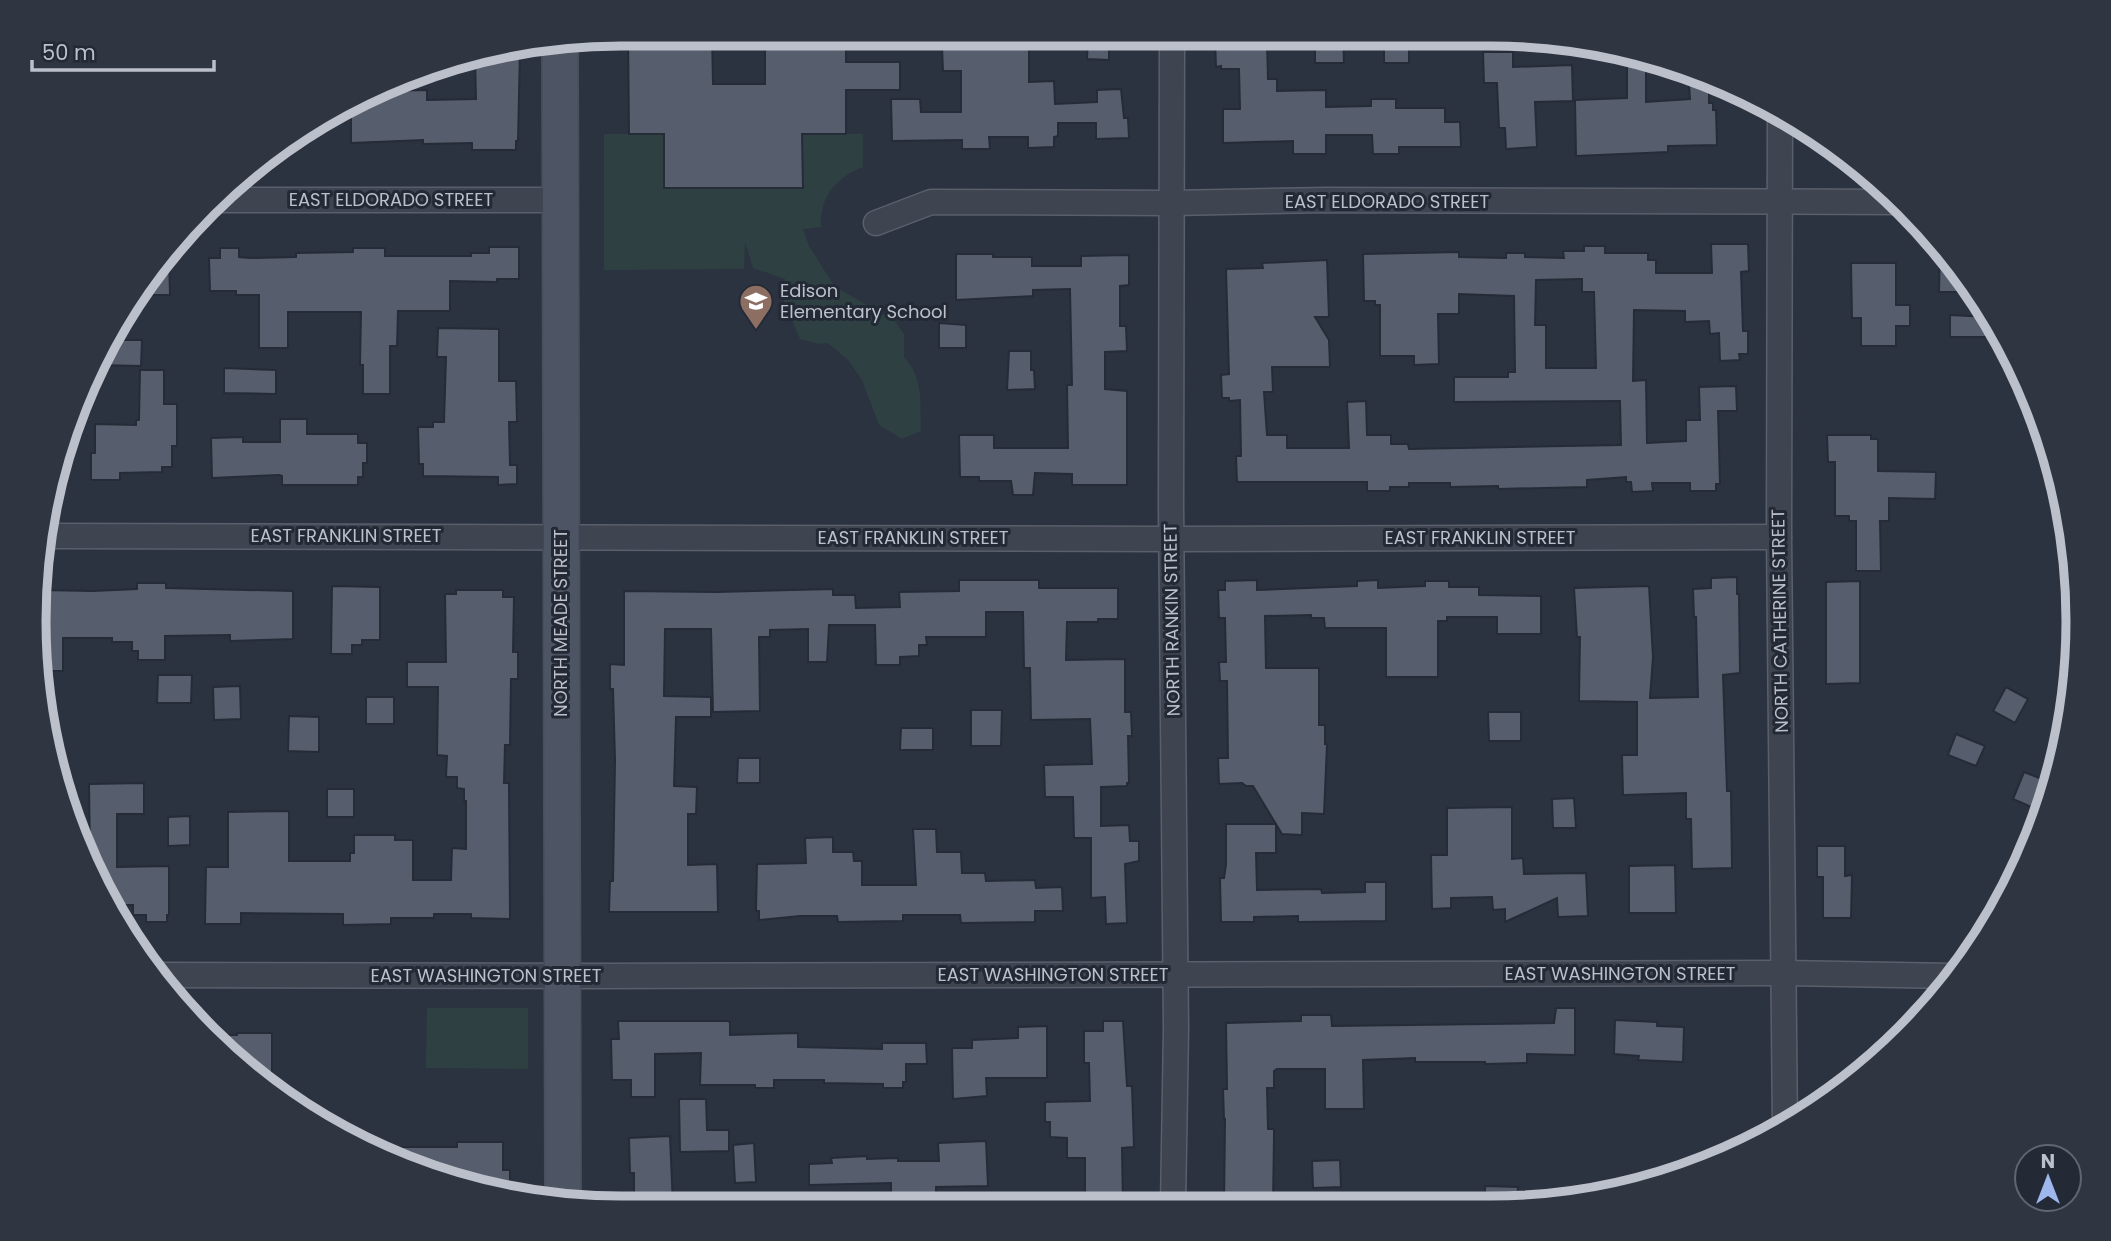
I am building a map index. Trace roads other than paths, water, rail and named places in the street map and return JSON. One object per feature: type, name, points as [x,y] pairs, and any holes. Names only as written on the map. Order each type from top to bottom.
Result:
[{"type":"street","name":"NORTH RANKIN STREET","points":[[1172,46],[1171,539],[1175,974],[1173,1196]]},
{"type":"street","name":"NORTH MEADE STREET","points":[[560,49],[563,1192]]},
{"type":"street","name":"NORTH CATHERINE STREET","points":[[1780,124],[1779,537],[1784,1114]]},
{"type":"street","name":"EAST ELDORADO STREET","points":[[229,200],[561,200]]},
{"type":"street","name":"EAST ELDORADO STREET","points":[[876,223],[931,202],[1885,202]]},
{"type":"street","name":"EAST FRANKLIN STREET","points":[[52,536],[1171,539],[1779,537]]},
{"type":"street","name":"EAST WASHINGTON STREET","points":[[167,975],[1784,973],[1943,976]]},
{"type":"place","name":"Edison Elementary School","points":[[756,331]]}]
